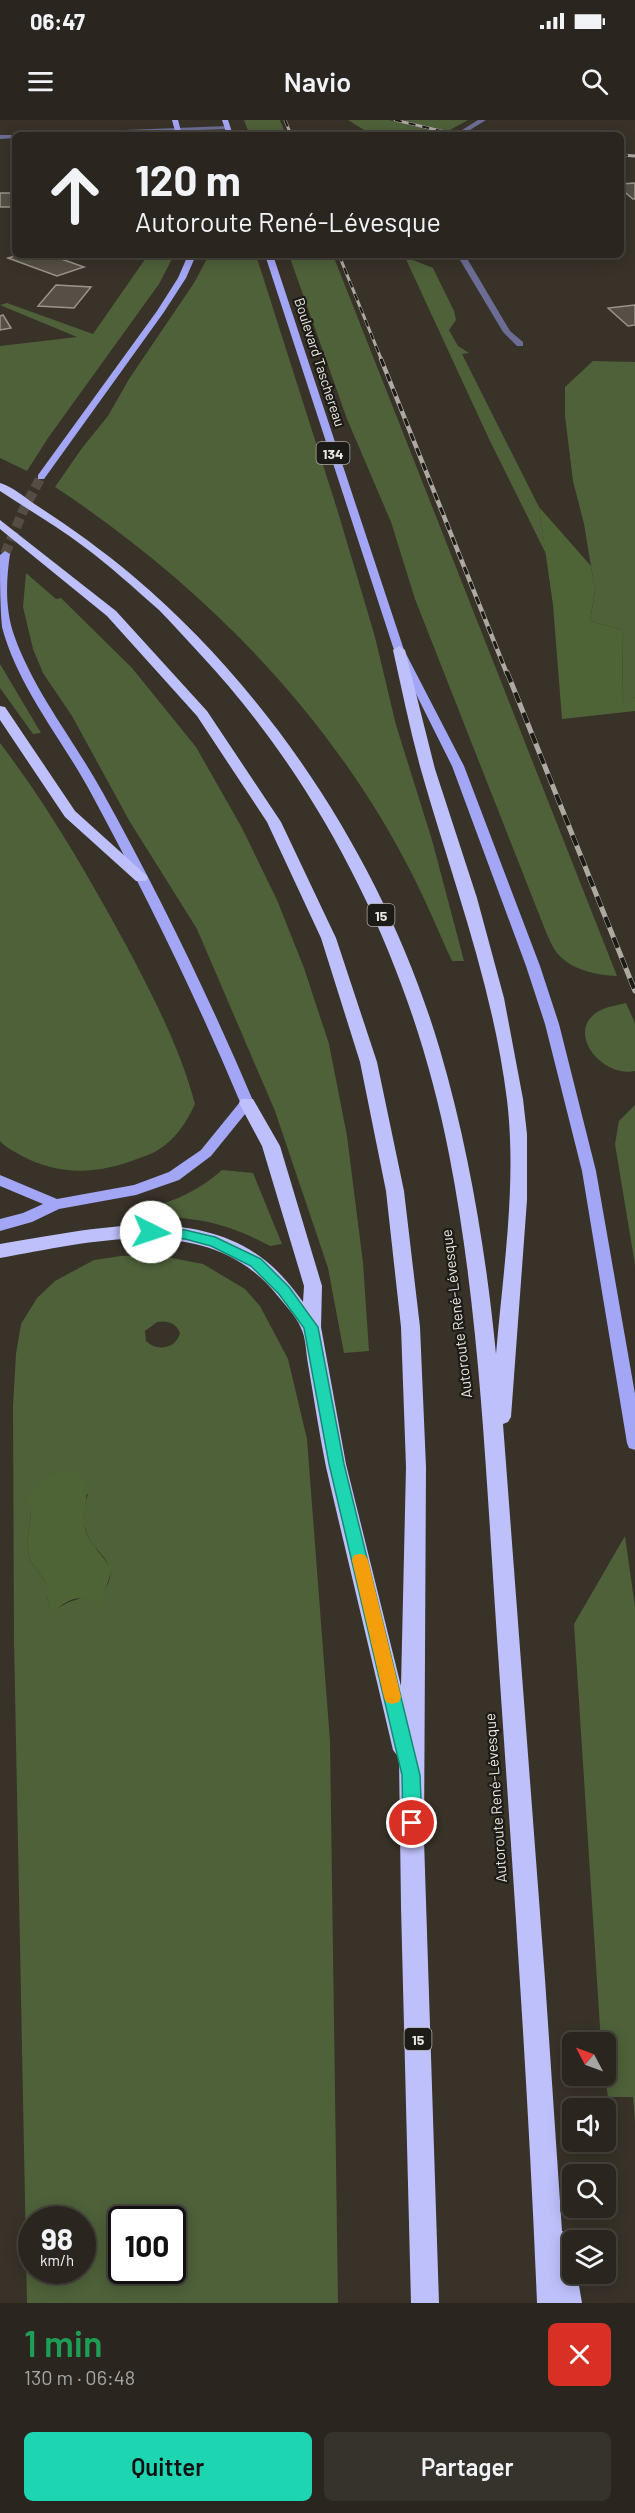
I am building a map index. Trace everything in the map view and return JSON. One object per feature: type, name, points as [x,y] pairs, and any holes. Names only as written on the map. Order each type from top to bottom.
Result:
[{"type":"highway","name":"Autoroute René-Lévesque","points":[[0,486],[99,554],[152,597],[198,642],[267,723],[320,798],[368,888],[391,936],[431,1046],[456,1145],[483,1314],[545,2167],[551,2303]]},
{"type":"highway","name":"15","points":[[0,523],[82,586],[128,628],[181,686],[215,729],[264,803],[297,863],[326,930],[350,995],[366,1050],[391,1163],[409,1319],[416,1469],[411,1775],[425,2303]]},
{"type":"highway","points":[[399,650],[428,769],[469,898],[491,979],[515,1099],[518,1134],[518,1200],[496,1482]]},
{"type":"highway","points":[[0,710],[70,814],[141,878]]},
{"type":"highway","points":[[247,1103],[271,1146],[314,1286],[311,1327],[336,1464],[411,1775]]},
{"type":"highway","points":[[0,1251],[127,1232],[170,1233],[198,1237],[256,1262],[284,1290],[311,1327]]},
{"type":"highway","points":[[545,2167],[568,2303]]},
{"type":"main road","points":[[225,120],[229,132]]},
{"type":"main road","points":[[41,477],[165,303],[182,278],[191,258]]},
{"type":"main road","name":"Boulevard Taschereau","points":[[270,258],[399,650],[458,766],[533,966],[552,1024],[589,1171],[635,1443]]},
{"type":"main road","points":[[0,1226],[56,1204],[136,1190],[174,1176],[206,1153],[247,1103],[222,1045],[141,878],[96,792],[28,677],[14,648],[2,609],[1,586],[5,555]]},
{"type":"main road","points":[[0,1180],[56,1204]]},
{"type":"street","points":[[462,132],[483,120]]},
{"type":"street","points":[[463,258],[507,332],[520,344]]},
{"type":"green space","points":[[244,120],[280,120],[285,132],[249,132]]},
{"type":"green space","points":[[348,120],[389,120],[436,132],[367,132]]},
{"type":"green space","points":[[403,120],[468,120],[448,131]]},
{"type":"green space","points":[[146,258],[172,258],[159,284],[48,438],[27,471],[0,458],[0,346],[77,337],[0,305],[7,303],[93,334]]},
{"type":"green space","points":[[207,258],[257,258],[338,512],[375,637],[396,725],[432,840],[464,961],[452,961],[417,885],[380,816],[343,761],[303,708],[259,658],[162,566],[55,487],[108,416],[129,379],[194,283]]},
{"type":"green space","points":[[290,258],[334,258],[617,976],[592,973],[569,964],[555,951],[415,599],[391,522],[347,419]]},
{"type":"green space","points":[[405,258],[412,258],[433,268],[454,311],[456,320],[449,330],[458,346],[469,353],[462,354],[539,507],[546,554],[489,439]]},
{"type":"green space","points":[[593,361],[635,362],[635,697],[623,711],[622,630],[590,621],[595,590],[584,524],[573,481],[565,416],[565,387]]},
{"type":"green space","points":[[539,507],[591,566],[595,590],[590,621],[622,630],[623,709],[635,697],[635,711],[562,719],[553,605]]},
{"type":"green space","points":[[26,573],[56,599],[61,598],[132,668],[196,747],[242,828],[277,900],[304,968],[329,1044],[347,1136],[363,1263],[369,1351],[344,1353],[328,1268],[275,1111],[197,929],[130,822],[72,716],[43,673],[33,649],[23,607]]},
{"type":"green space","points":[[0,664],[41,733],[33,734],[0,688]]},
{"type":"green space","points":[[0,743],[35,791],[67,841],[126,945],[156,1003],[189,1083],[195,1104],[180,1130],[170,1141],[153,1153],[123,1164],[94,1170],[65,1170],[22,1156],[7,1148],[0,1141]]},
{"type":"green space","points":[[626,1003],[635,1023],[635,1071],[622,1071],[609,1067],[590,1049],[586,1038],[586,1027],[591,1017],[603,1009]]},
{"type":"green space","points":[[635,1105],[635,1265],[615,1144],[619,1121]]},
{"type":"green space","points":[[222,1170],[253,1173],[282,1244],[270,1246],[240,1232],[212,1223],[183,1218],[149,1217],[148,1208],[188,1194]]},
{"type":"green space","points":[[156,1255],[203,1264],[245,1289],[260,1306],[288,1359],[307,1439],[330,1741],[338,2303],[27,2303],[27,2284],[96,2284],[96,2206],[25,2206],[14,1640],[13,1406],[16,1354],[21,1324],[37,1298],[55,1281],[94,1260],[121,1256]],"holes":[[[165,1321],[174,1325],[180,1333],[175,1343],[161,1348],[146,1341],[145,1331],[157,1322]],[[88,1494],[85,1503],[84,1526],[90,1540],[109,1566],[109,1582],[103,1593],[70,1602],[52,1613],[47,1597],[47,1584],[30,1560],[27,1544],[31,1513]]]},
{"type":"green space","points":[[73,1471],[81,1477],[87,1491],[84,1514],[86,1532],[111,1568],[101,1604],[86,1599],[75,1599],[64,1604],[52,1614],[47,1597],[47,1584],[30,1560],[27,1544],[31,1513],[29,1500],[31,1490],[55,1474]]},
{"type":"green space","points":[[625,1536],[635,1607],[635,2122],[633,2097],[608,2097],[606,2086],[616,2086],[616,2032],[600,2032],[574,1624]]},
{"type":"building","points":[[635,183],[635,199],[624,192],[624,184]]},
{"type":"building","points":[[0,193],[12,193],[12,207],[0,207]]},
{"type":"building","points":[[8,258],[58,258],[84,267],[57,276]]},
{"type":"building","points":[[56,285],[91,287],[74,308],[38,306]]},
{"type":"building","points":[[635,305],[635,325],[628,326],[608,308]]},
{"type":"building","points":[[3,315],[11,328],[0,330],[0,316]]},
{"type":"tunnel","points":[[5,554],[23,511],[41,477]]},
{"type":"railway","points":[[285,120],[290,132]]},
{"type":"railway","points":[[395,120],[445,132]]},
{"type":"railway","points":[[624,155],[635,156]]},
{"type":"railway","points":[[340,258],[382,361]]},
{"type":"railway","points":[[381,359],[507,674]]},
{"type":"railway","points":[[507,672],[635,991]]},
{"type":"slow traffic","points":[[360,1560],[392,1697]]},
{"type":"route","points":[[151,1232],[198,1237],[215,1242],[256,1262],[284,1290],[311,1327],[336,1464],[411,1775],[412,1823]]}]
